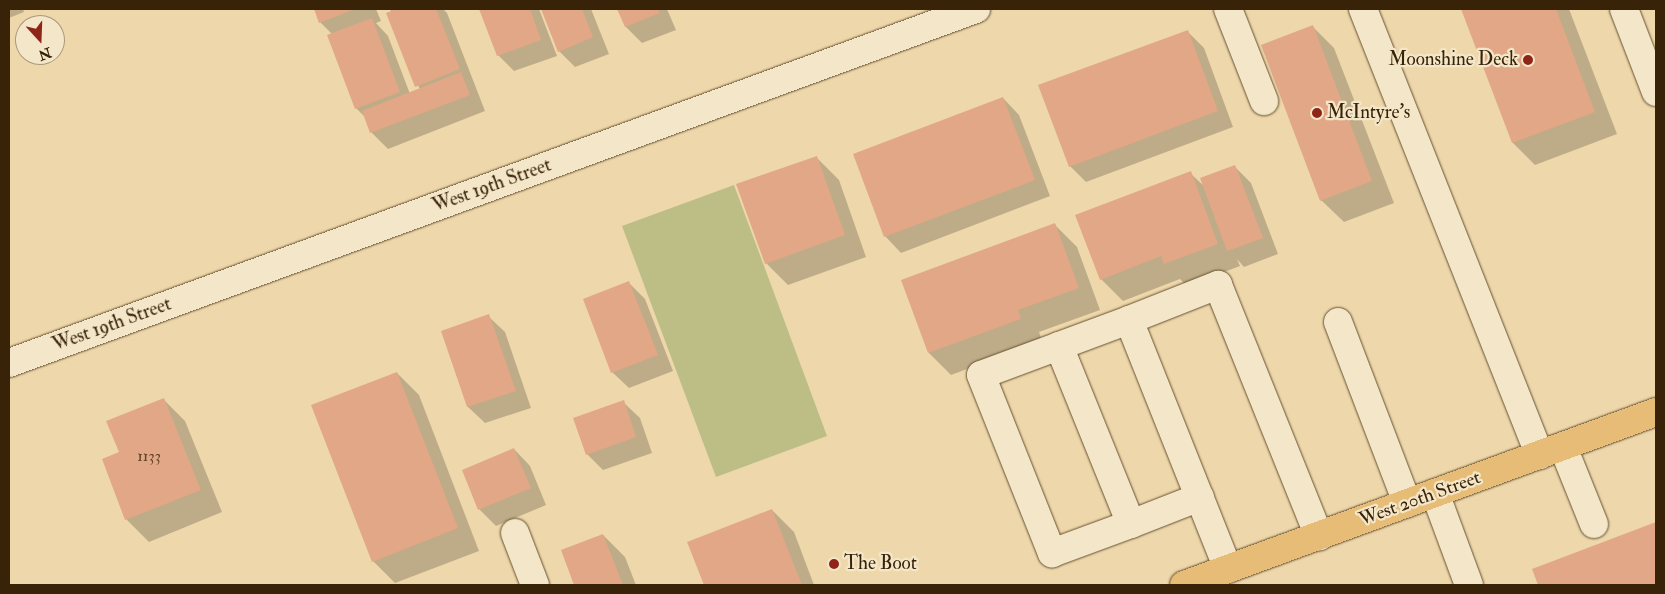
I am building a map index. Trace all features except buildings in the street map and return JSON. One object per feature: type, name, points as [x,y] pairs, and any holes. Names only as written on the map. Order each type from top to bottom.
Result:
[{"type":"main road","name":"West 20th Street","points":[[1184,585],[1656,412]]},
{"type":"street","name":"West 19th Street","points":[[9,363],[976,9]]},
{"type":"street","points":[[1228,9],[1264,101]]},
{"type":"street","points":[[1363,9],[1551,451],[1594,524]]},
{"type":"street","points":[[1624,9],[1656,92]]},
{"type":"street","points":[[1200,498],[1052,553],[981,376],[1218,285],[1319,536]]},
{"type":"street","points":[[1129,320],[1228,569]]},
{"type":"street","points":[[1338,322],[1407,503]]},
{"type":"street","points":[[1059,346],[1131,524]]},
{"type":"street","points":[[1435,493],[1469,585]]},
{"type":"street","points":[[515,533],[535,585]]},
{"type":"green space","points":[[734,185],[827,436],[716,477],[622,226]]},
{"type":"place","name":"Moonshine Deck","points":[[1528,60]]},
{"type":"place","name":"McIntyre's","points":[[1317,113]]},
{"type":"place","name":"The Boot","points":[[834,564]]}]
